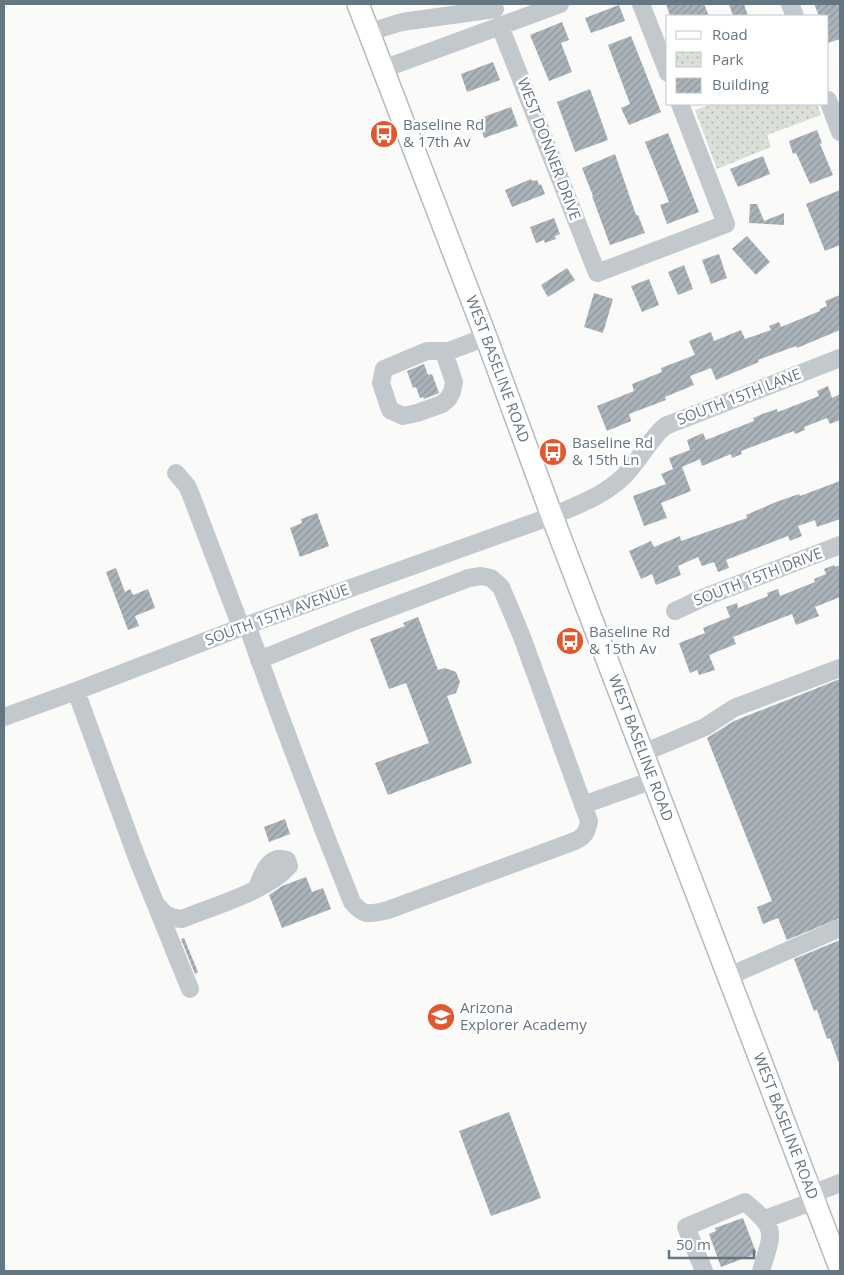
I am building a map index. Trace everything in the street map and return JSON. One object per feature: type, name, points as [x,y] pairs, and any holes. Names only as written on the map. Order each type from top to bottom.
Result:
[{"type":"main road","name":"WEST BASELINE ROAD","points":[[358,4],[840,1268]]},
{"type":"street","points":[[383,69],[560,4]]},
{"type":"street","points":[[641,4],[666,67]]},
{"type":"street","points":[[369,32],[402,22],[495,9]]},
{"type":"street","name":"WEST DONNER DRIVE","points":[[500,26],[597,273],[726,224],[680,105]]},
{"type":"street","points":[[829,103],[840,132]]},
{"type":"street","points":[[444,352],[486,337]]},
{"type":"street","name":"SOUTH 15TH LANE","points":[[552,516],[591,499],[615,485],[626,474],[657,433],[665,426],[840,358]]},
{"type":"street","points":[[176,473],[191,495],[259,660],[297,764],[352,902],[358,910],[365,914],[388,910],[575,841],[583,837],[588,830],[589,821],[522,637],[500,587],[491,578],[481,576],[469,578],[259,660]]},
{"type":"street","name":"SOUTH 15TH AVENUE","points":[[4,717],[244,626],[552,516]]},
{"type":"street","name":"SOUTH 15TH DRIVE","points":[[675,611],[705,596],[840,545]]},
{"type":"street","points":[[643,753],[705,727],[734,708],[840,668]]},
{"type":"street","points":[[76,691],[154,901],[190,989]]},
{"type":"street","points":[[583,805],[653,780]]},
{"type":"street","points":[[154,901],[162,912],[171,918],[182,919],[257,888]]},
{"type":"street","points":[[729,976],[840,928]]},
{"type":"street","points":[[765,1219],[840,1183]]},
{"type":"street","points":[[704,1271],[686,1227],[745,1202],[765,1219],[772,1236],[761,1271]]},
{"type":"green space","points":[[709,105],[817,105],[821,115],[767,135],[771,147],[717,169],[695,110]]},
{"type":"building","points":[[666,4],[704,4],[709,15],[670,15]]},
{"type":"building","points":[[729,4],[744,4],[748,15],[733,15]]},
{"type":"building","points":[[814,4],[840,4],[840,39],[829,43],[829,15],[819,15]]},
{"type":"building","points":[[619,5],[625,21],[591,33],[585,18]]},
{"type":"building","points":[[562,22],[569,40],[561,43],[572,72],[549,81],[530,35]]},
{"type":"building","points":[[631,36],[661,112],[629,125],[621,108],[630,104],[608,45]]},
{"type":"building","points":[[493,62],[500,80],[467,92],[461,74]]},
{"type":"building","points":[[590,89],[608,140],[575,152],[557,102]]},
{"type":"building","points":[[511,107],[518,126],[484,138],[478,119]]},
{"type":"building","points":[[817,130],[822,143],[820,144],[833,175],[810,184],[796,153],[793,154],[789,141]]},
{"type":"building","points":[[668,133],[699,212],[667,224],[660,205],[669,202],[645,142]]},
{"type":"building","points":[[615,154],[636,215],[638,215],[645,233],[610,245],[582,168]]},
{"type":"building","points":[[763,156],[770,174],[738,187],[730,169]]},
{"type":"building","points":[[531,179],[532,181],[537,180],[539,185],[541,184],[545,194],[512,207],[505,190]]},
{"type":"building","points":[[840,190],[840,245],[825,251],[806,204]]},
{"type":"building","points":[[750,204],[757,204],[764,221],[784,213],[784,225],[749,223]]},
{"type":"building","points":[[554,218],[560,234],[555,236],[556,239],[545,243],[544,240],[536,243],[530,227]]},
{"type":"building","points":[[747,236],[770,262],[756,275],[732,249]]},
{"type":"building","points":[[719,254],[727,278],[711,284],[702,260]]},
{"type":"building","points":[[684,265],[693,289],[678,295],[668,272]]},
{"type":"building","points":[[567,268],[575,280],[548,297],[541,285]]},
{"type":"building","points":[[649,279],[659,305],[642,312],[631,286]]},
{"type":"building","points":[[594,293],[613,299],[603,333],[584,327]]},
{"type":"building","points":[[840,295],[840,330],[797,348],[796,346],[758,360],[759,362],[716,380],[711,368],[690,376],[694,385],[665,397],[666,400],[629,414],[631,421],[607,431],[597,406],[634,391],[632,384],[662,372],[661,368],[695,355],[689,341],[711,332],[714,341],[741,330],[745,339],[771,330],[769,326],[779,322],[781,327],[820,311],[820,309],[827,306],[825,301]]},
{"type":"building","points":[[424,364],[428,375],[432,374],[439,393],[424,399],[423,397],[420,398],[416,387],[413,388],[407,371]]},
{"type":"building","points":[[828,386],[832,398],[840,394],[840,420],[830,424],[827,418],[804,427],[805,430],[795,434],[794,431],[741,451],[742,454],[732,458],[731,454],[702,466],[700,459],[682,467],[691,491],[661,503],[667,518],[644,526],[633,496],[666,484],[661,474],[673,469],[669,458],[690,450],[687,440],[703,433],[706,440],[754,421],[753,418],[765,413],[777,409],[778,412],[819,396],[817,391]]},
{"type":"building","points":[[840,481],[840,519],[817,527],[815,520],[798,526],[802,536],[790,541],[788,536],[726,560],[729,568],[718,572],[714,562],[702,566],[698,557],[678,566],[681,575],[656,585],[652,574],[641,579],[629,551],[651,541],[654,547],[680,536],[681,541],[747,518],[746,515],[776,502],[799,494],[800,496]]},
{"type":"building","points":[[317,513],[329,546],[300,557],[290,528],[302,523],[301,519]]},
{"type":"building","points":[[834,565],[835,567],[840,565],[840,597],[815,607],[819,616],[796,625],[792,614],[733,637],[736,644],[709,655],[715,670],[699,675],[697,670],[690,673],[679,643],[705,633],[703,628],[730,617],[726,607],[737,603],[738,608],[768,596],[767,593],[778,589],[780,596],[815,582],[814,579],[826,574],[824,569]]},
{"type":"building","points":[[116,568],[125,592],[130,589],[133,595],[148,589],[155,608],[135,616],[139,626],[128,630],[106,572]]},
{"type":"building","points":[[418,617],[438,670],[445,668],[456,672],[460,682],[456,693],[447,696],[472,763],[388,795],[375,763],[429,743],[406,683],[389,689],[370,639],[405,626],[403,623]]},
{"type":"building","points":[[840,679],[840,918],[787,940],[778,918],[763,924],[757,907],[772,901],[707,738],[734,721]]},
{"type":"building","points":[[285,819],[290,834],[269,842],[264,827]]},
{"type":"building","points":[[306,877],[312,892],[323,888],[331,909],[282,928],[269,895],[282,886]]},
{"type":"building","points":[[184,938],[198,972],[195,974],[181,939]]},
{"type":"building","points":[[840,940],[839,1063],[830,1038],[827,1039],[817,1010],[814,1011],[794,959]]},
{"type":"building","points":[[509,1112],[541,1198],[491,1216],[459,1131]]},
{"type":"building","points":[[743,1218],[756,1252],[721,1267],[709,1234],[716,1231],[715,1228]]},
{"type":"place","name":"Baseline Rd & 17th Av","points":[[384,134]]},
{"type":"place","name":"Baseline Rd & 15th Ln","points":[[553,452]]},
{"type":"place","name":"Baseline Rd & 15th Av","points":[[570,641]]},
{"type":"place","name":"Arizona Explorer Academy","points":[[441,1017]]}]
